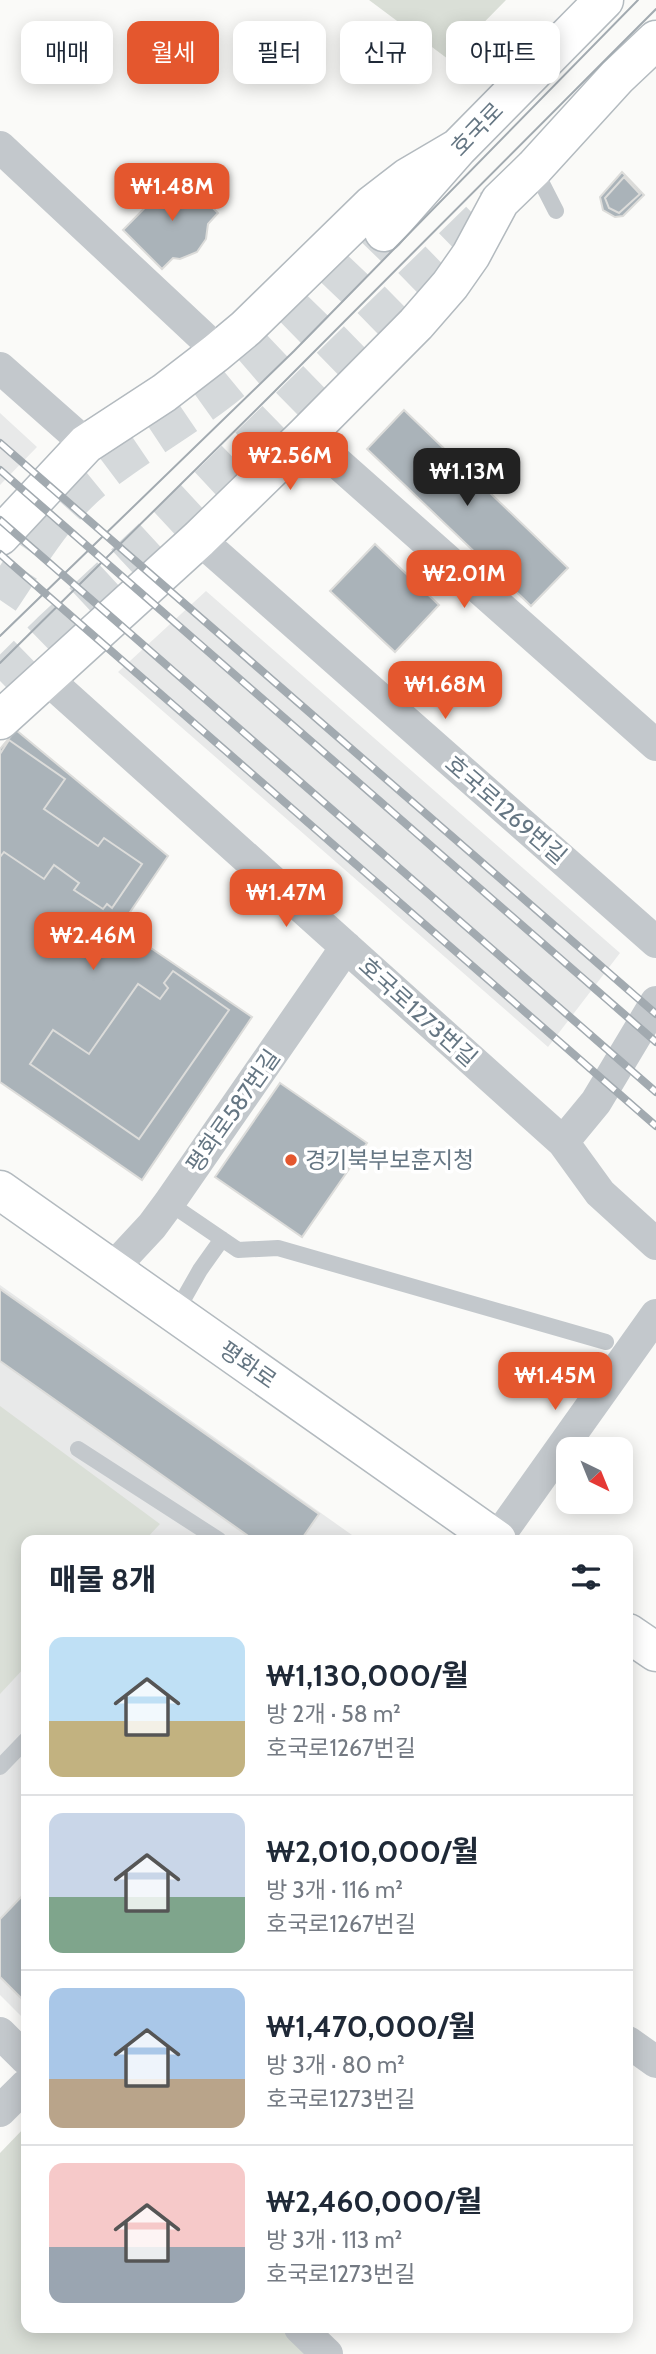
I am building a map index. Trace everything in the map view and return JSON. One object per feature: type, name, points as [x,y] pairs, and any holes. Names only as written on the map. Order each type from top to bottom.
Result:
[{"type":"street","points":[[567,37],[596,0]]},
{"type":"street","name":"호국로","points":[[384,232],[458,148],[604,0]]},
{"type":"street","points":[[0,719],[199,539],[416,324],[450,285],[471,255],[500,201],[617,77],[656,40]]},
{"type":"street","points":[[617,77],[656,47]]},
{"type":"street","points":[[0,147],[203,337],[216,353]]},
{"type":"street","points":[[0,536],[86,444],[164,393],[216,353],[246,328],[372,205],[408,178],[458,148]]},
{"type":"street","points":[[0,368],[86,444]]},
{"type":"street","points":[[306,435],[656,745]]},
{"type":"street","name":"호국로1269번길","points":[[199,539],[656,942]]},
{"type":"street","name":"호국로1273번길","points":[[45,677],[563,1142],[600,1193],[656,1244]]},
{"type":"street","name":"평화로587번길","points":[[112,1269],[152,1226],[169,1203],[346,947]]},
{"type":"street","points":[[563,1142],[596,1102],[656,1002]]},
{"type":"street","name":"평화로","points":[[0,1190],[489,1535]]},
{"type":"street","points":[[500,1535],[656,1315]]},
{"type":"street","points":[[633,1636],[656,1652]]},
{"type":"street","points":[[0,2033],[21,2054]]},
{"type":"street","points":[[633,2046],[656,2062]]},
{"type":"street","points":[[0,2111],[21,2090]]},
{"type":"street","points":[[305,2333],[327,2354]]},
{"type":"lane","points":[[534,168],[556,211]]},
{"type":"lane","points":[[169,1203],[238,1250],[278,1248],[606,1342]]},
{"type":"lane","points":[[175,1314],[200,1269],[222,1239]]},
{"type":"lane","points":[[78,1449],[211,1535]]},
{"type":"lane","points":[[0,1767],[21,1745]]},
{"type":"shaded area","points":[[369,0],[506,0],[485,21],[446,21],[446,58],[432,47],[432,21],[397,21]]},
{"type":"shaded area","points":[[0,413],[37,447],[0,485]]},
{"type":"shaded area","points":[[206,591],[620,953],[548,1047],[118,672]]},
{"type":"shaded area","points":[[0,1285],[352,1535],[21,1535],[21,2016],[0,1995]]},
{"type":"shaded area","points":[[0,1406],[160,1524],[150,1535],[21,1535],[21,1671],[0,1694]]},
{"type":"shaded area","points":[[21,2131],[21,2333],[285,2333],[307,2354],[0,2354],[0,2153]]},
{"type":"building","points":[[622,172],[644,195],[623,216],[615,217],[603,210],[600,197]]},
{"type":"building","points":[[178,174],[218,213],[208,224],[206,239],[197,252],[180,259],[173,258],[162,269],[123,230]]},
{"type":"building","points":[[624,177],[640,194],[619,213],[609,208],[605,198]]},
{"type":"building","points":[[404,410],[568,568],[531,606],[367,449]]},
{"type":"building","points":[[375,544],[439,605],[395,652],[330,591]]},
{"type":"building","points":[[16,730],[168,856],[120,927],[252,1017],[142,1180],[0,1082],[0,749]]},
{"type":"building","points":[[9,740],[65,779],[44,809],[98,846],[104,838],[142,864],[112,908],[107,904],[103,909],[74,890],[79,883],[54,865],[44,879],[4,852],[0,857],[0,754]]},
{"type":"building","points":[[173,971],[229,1010],[139,1139],[30,1064],[53,1030],[89,1054],[138,984],[160,999],[168,988],[164,983]]},
{"type":"building","name":"경기북부보훈지청","points":[[280,1083],[367,1143],[302,1237],[215,1177]]},
{"type":"building","points":[[0,1289],[319,1514],[304,1535],[247,1535],[0,1361]]},
{"type":"building","points":[[21,1897],[21,1998],[0,1977],[0,1919]]},
{"type":"tunnel","points":[[0,681],[215,479],[495,205]]},
{"type":"tunnel","points":[[0,600],[43,536],[81,492],[95,479],[205,402],[260,358],[384,232]]},
{"type":"tram line","points":[[0,636],[294,351],[638,0]]},
{"type":"tram line","points":[[0,663],[656,9]]},
{"type":"railway","points":[[0,443],[656,1014]]},
{"type":"railway","points":[[0,470],[656,1042]]},
{"type":"railway","points":[[0,520],[656,1092]]},
{"type":"railway","points":[[0,554],[656,1126]]},
{"type":"place","name":"경기북부보훈지청","points":[[291,1160]]}]
